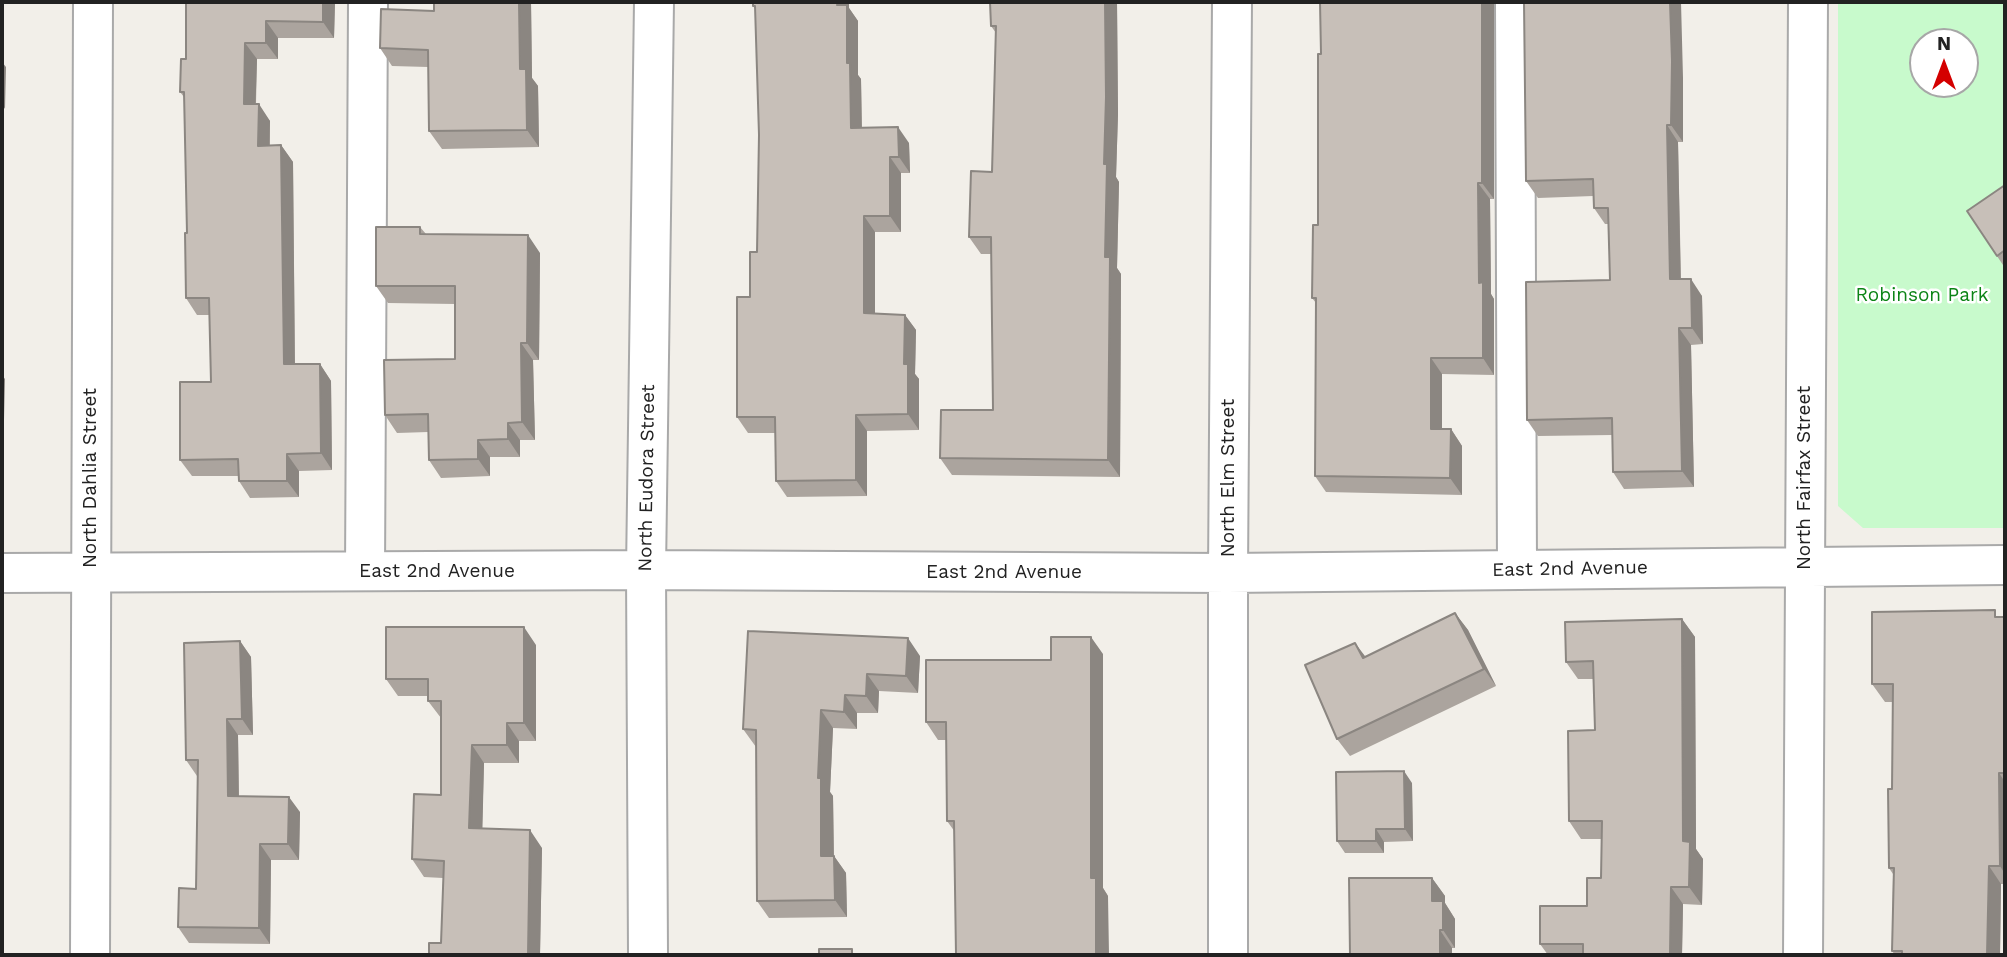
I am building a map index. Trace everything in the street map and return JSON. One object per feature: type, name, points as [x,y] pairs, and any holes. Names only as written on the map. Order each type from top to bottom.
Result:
[{"type":"street","name":"North Dahlia Street","points":[[90,955],[93,2]]},
{"type":"street","points":[[365,571],[368,2]]},
{"type":"street","name":"North Eudora Street","points":[[648,955],[646,570],[654,2]]},
{"type":"street","name":"North Elm Street","points":[[1228,955],[1232,2]]},
{"type":"street","points":[[1515,2],[1517,569]]},
{"type":"street","name":"North Fairfax Street","points":[[1803,955],[1808,2]]},
{"type":"street","name":"East 2nd Avenue","points":[[2,573],[646,570],[1228,573],[2005,565]]},
{"type":"green space","name":"Robinson Park","points":[[1838,2],[2005,2],[2005,528],[1863,528],[1838,506]]},
{"type":"building","points":[[186,2],[323,2],[323,22],[266,21],[266,43],[245,43],[244,104],[259,104],[258,146],[281,145],[284,364],[320,364],[321,453],[287,454],[287,481],[239,481],[238,459],[180,460],[180,382],[211,382],[209,298],[186,298],[184,92],[180,92],[181,59],[186,59]]},
{"type":"building","points":[[434,2],[519,2],[520,69],[526,69],[527,130],[429,131],[428,50],[380,48],[381,9],[434,11]]},
{"type":"building","points":[[753,2],[838,2],[837,5],[847,5],[851,128],[898,127],[899,157],[890,157],[890,216],[864,216],[864,313],[905,315],[904,364],[908,364],[908,414],[856,415],[856,480],[776,481],[775,417],[737,417],[737,297],[750,297],[750,252],[757,252],[759,135]]},
{"type":"building","points":[[990,2],[1105,2],[1105,257],[1110,257],[1108,460],[940,458],[941,410],[993,410],[991,237],[969,237],[971,171],[992,172],[996,26],[991,26]]},
{"type":"building","points":[[1320,2],[1482,2],[1482,183],[1478,183],[1479,283],[1483,282],[1483,358],[1431,358],[1431,429],[1451,429],[1450,478],[1315,476],[1316,298],[1312,298],[1313,225],[1318,225]]},
{"type":"building","points":[[1524,2],[1670,2],[1671,125],[1667,125],[1670,279],[1691,279],[1692,328],[1679,328],[1682,471],[1613,472],[1612,418],[1527,420],[1526,282],[1610,280],[1608,208],[1594,208],[1593,179],[1526,181]]},
{"type":"building","points":[[2005,185],[2005,250],[1997,256],[1967,211]]},
{"type":"building","points":[[376,227],[420,227],[420,234],[528,235],[527,343],[521,343],[522,422],[508,423],[508,439],[478,440],[478,459],[429,460],[428,414],[385,415],[384,360],[455,359],[455,286],[376,286]]},
{"type":"building","points":[[1995,610],[1995,617],[2005,617],[2005,773],[1999,773],[2000,866],[1989,866],[1987,955],[1902,955],[1902,951],[1892,951],[1894,868],[1889,868],[1888,789],[1892,789],[1893,684],[1872,684],[1872,612]]},
{"type":"building","points":[[1455,613],[1484,669],[1337,739],[1305,665],[1355,643],[1363,658]]},
{"type":"building","points":[[1682,619],[1683,841],[1690,842],[1689,887],[1671,887],[1670,955],[1583,955],[1583,944],[1540,944],[1540,906],[1587,906],[1587,878],[1601,878],[1602,821],[1569,821],[1568,731],[1595,730],[1593,661],[1566,662],[1565,622]]},
{"type":"building","points":[[386,627],[524,627],[524,723],[507,723],[507,745],[472,745],[469,828],[530,830],[528,955],[429,955],[429,943],[441,943],[444,861],[412,859],[414,794],[441,795],[441,701],[428,701],[428,679],[386,679]]},
{"type":"building","points":[[748,631],[908,638],[906,676],[867,674],[866,696],[845,695],[844,712],[821,710],[818,778],[821,778],[821,856],[834,856],[835,900],[757,901],[756,730],[743,729]]},
{"type":"building","points":[[1051,637],[1091,637],[1091,878],[1096,878],[1096,955],[956,955],[954,821],[947,821],[946,722],[926,722],[926,660],[1051,660]]},
{"type":"building","points":[[240,641],[242,719],[227,719],[228,796],[289,797],[288,844],[260,844],[259,928],[178,927],[179,888],[196,889],[198,760],[186,760],[184,643]]},
{"type":"building","points":[[1404,771],[1405,829],[1376,829],[1376,841],[1337,841],[1336,772]]},
{"type":"building","points":[[1349,878],[1432,878],[1432,901],[1443,901],[1440,955],[1350,955]]},
{"type":"building","points":[[819,949],[852,949],[852,955],[819,955]]}]
